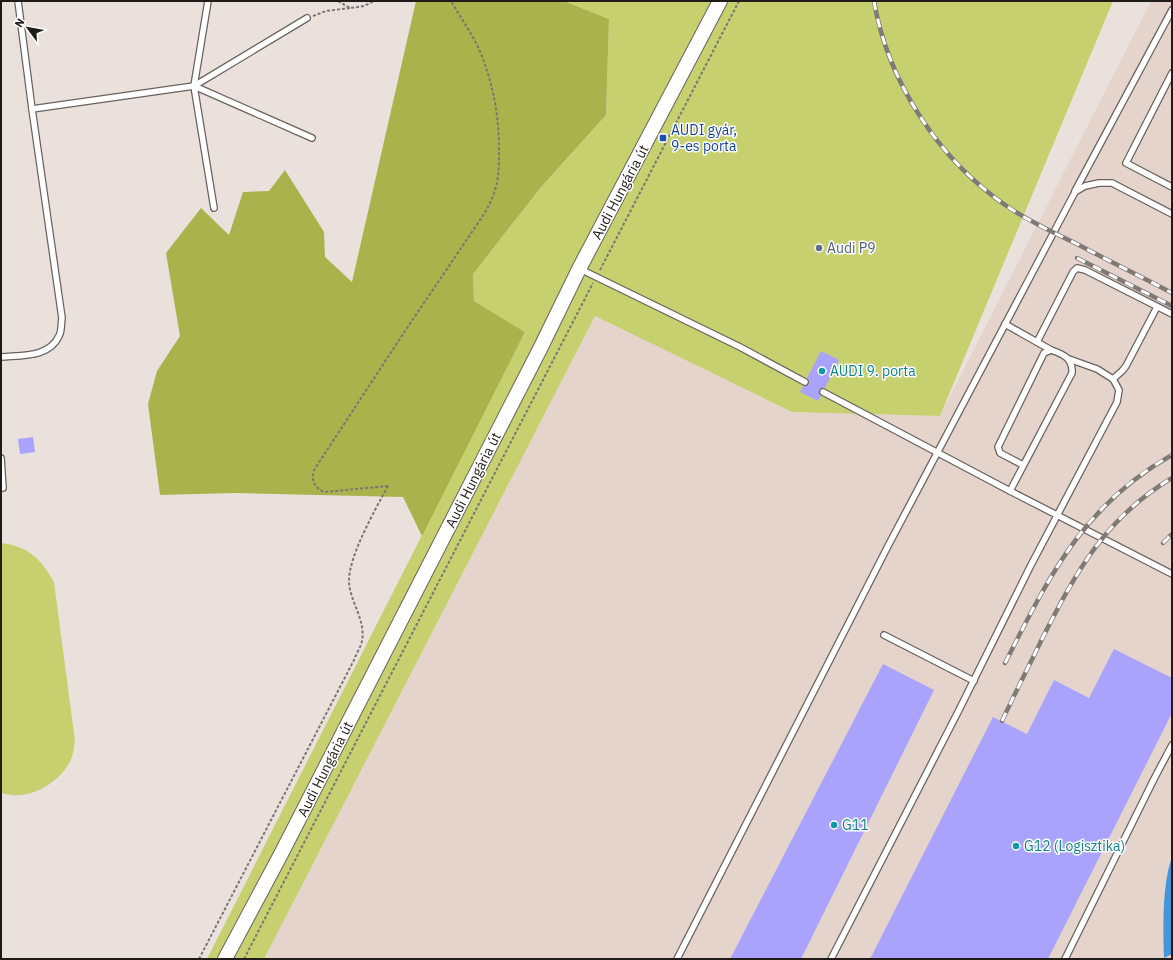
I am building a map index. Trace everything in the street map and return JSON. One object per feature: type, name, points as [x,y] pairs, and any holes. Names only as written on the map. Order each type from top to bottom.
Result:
[{"type":"street","name":"Audi Hungária út","points":[[225,959],[284,849],[534,361],[579,269],[720,1]]},
{"type":"lane","points":[[1,358],[41,353],[52,346],[60,335],[62,318],[18,1]]},
{"type":"lane","points":[[208,1],[194,86],[214,208]]},
{"type":"lane","points":[[677,959],[937,452],[1172,10]]},
{"type":"lane","points":[[32,109],[194,86],[307,18]]},
{"type":"lane","points":[[1172,72],[1126,163],[1172,187]]},
{"type":"lane","points":[[194,86],[312,138]]},
{"type":"lane","points":[[1075,192],[1085,186],[1099,183],[1112,183],[1172,214]]},
{"type":"lane","points":[[1037,342],[1073,272],[1077,268],[1085,270],[1172,314]]},
{"type":"lane","points":[[579,269],[740,348],[805,382]]},
{"type":"lane","points":[[1113,380],[1126,366],[1157,307]]},
{"type":"lane","points":[[831,959],[974,681],[1056,515],[1116,402],[1120,390],[1113,380],[1097,369],[1069,360],[1062,354],[1051,350],[1005,324]]},
{"type":"lane","points":[[1023,465],[1000,453],[998,447],[1044,353],[1051,350]]},
{"type":"lane","points":[[1010,491],[1072,373],[1072,366],[1069,360]]},
{"type":"lane","points":[[823,392],[1056,515],[1172,574]]},
{"type":"lane","points":[[1,458],[3,488],[1,488]]},
{"type":"lane","points":[[884,635],[974,681]]},
{"type":"lane","points":[[1065,959],[1172,745]]},
{"type":"path","points":[[338,1],[350,8]]},
{"type":"path","points":[[307,18],[326,11],[364,6],[374,1]]},
{"type":"path","points":[[199,959],[362,642],[363,629],[349,582],[350,570],[358,547],[388,486],[324,492],[318,489],[314,484],[312,477],[314,470],[488,208],[494,192],[498,171],[499,133],[492,87],[478,48],[451,1]]},
{"type":"path","points":[[244,959],[739,1]]},
{"type":"shaded area","points":[[1151,1],[1172,1],[1172,959],[264,959],[595,316],[792,412],[940,416]]},
{"type":"green space","points":[[416,1],[564,1],[609,19],[606,115],[542,186],[473,274],[474,301],[525,332],[422,536],[403,497],[234,493],[160,495],[148,404],[157,371],[180,336],[166,253],[201,208],[229,235],[243,192],[269,191],[285,170],[324,232],[325,257],[352,282]]},
{"type":"green space","points":[[564,1],[1113,1],[940,416],[792,412],[595,316],[264,959],[207,959],[525,332],[474,301],[473,274],[542,186],[606,115],[609,19]]},
{"type":"green space","points":[[1,543],[19,547],[33,555],[39,560],[54,582],[75,741],[70,761],[60,776],[45,787],[28,794],[18,795],[1,793]]},
{"type":"water","points":[[1172,857],[1172,954],[1164,958],[1163,920],[1166,880]]},
{"type":"building","name":"AUDI 9. porta","points":[[821,351],[839,360],[825,388],[821,388],[819,390],[821,396],[818,401],[800,392],[803,386],[807,386],[809,384],[809,380],[807,378]]},
{"type":"building","points":[[33,437],[35,452],[20,454],[18,439]]},
{"type":"building","name":"G12 (Logisztika)","points":[[1114,649],[1172,678],[1172,713],[1048,959],[870,959],[993,717],[1027,734],[1054,680],[1089,698]]},
{"type":"building","name":"G11","points":[[883,664],[934,690],[801,959],[730,959]]},
{"type":"railway","points":[[874,1],[881,32],[891,61],[905,90],[921,118],[939,143],[960,167],[983,188],[1024,217],[1172,293]]},
{"type":"railway","points":[[1077,258],[1172,306]]},
{"type":"railway","points":[[1005,663],[1037,601],[1054,573],[1092,520],[1115,496],[1141,475],[1172,455]]},
{"type":"railway","points":[[1002,721],[1042,639],[1080,569],[1110,529],[1128,511],[1172,478]]},
{"type":"railway","points":[[1163,543],[1172,534]]},
{"type":"place","name":"AUDI gyár, 9-es porta","points":[[663,138]]},
{"type":"place","name":"Audi P9","points":[[819,248]]},
{"type":"place","name":"AUDI 9. porta","points":[[822,371]]},
{"type":"place","name":"G11","points":[[834,825]]},
{"type":"place","name":"G12 (Logisztika)","points":[[1016,846]]}]
